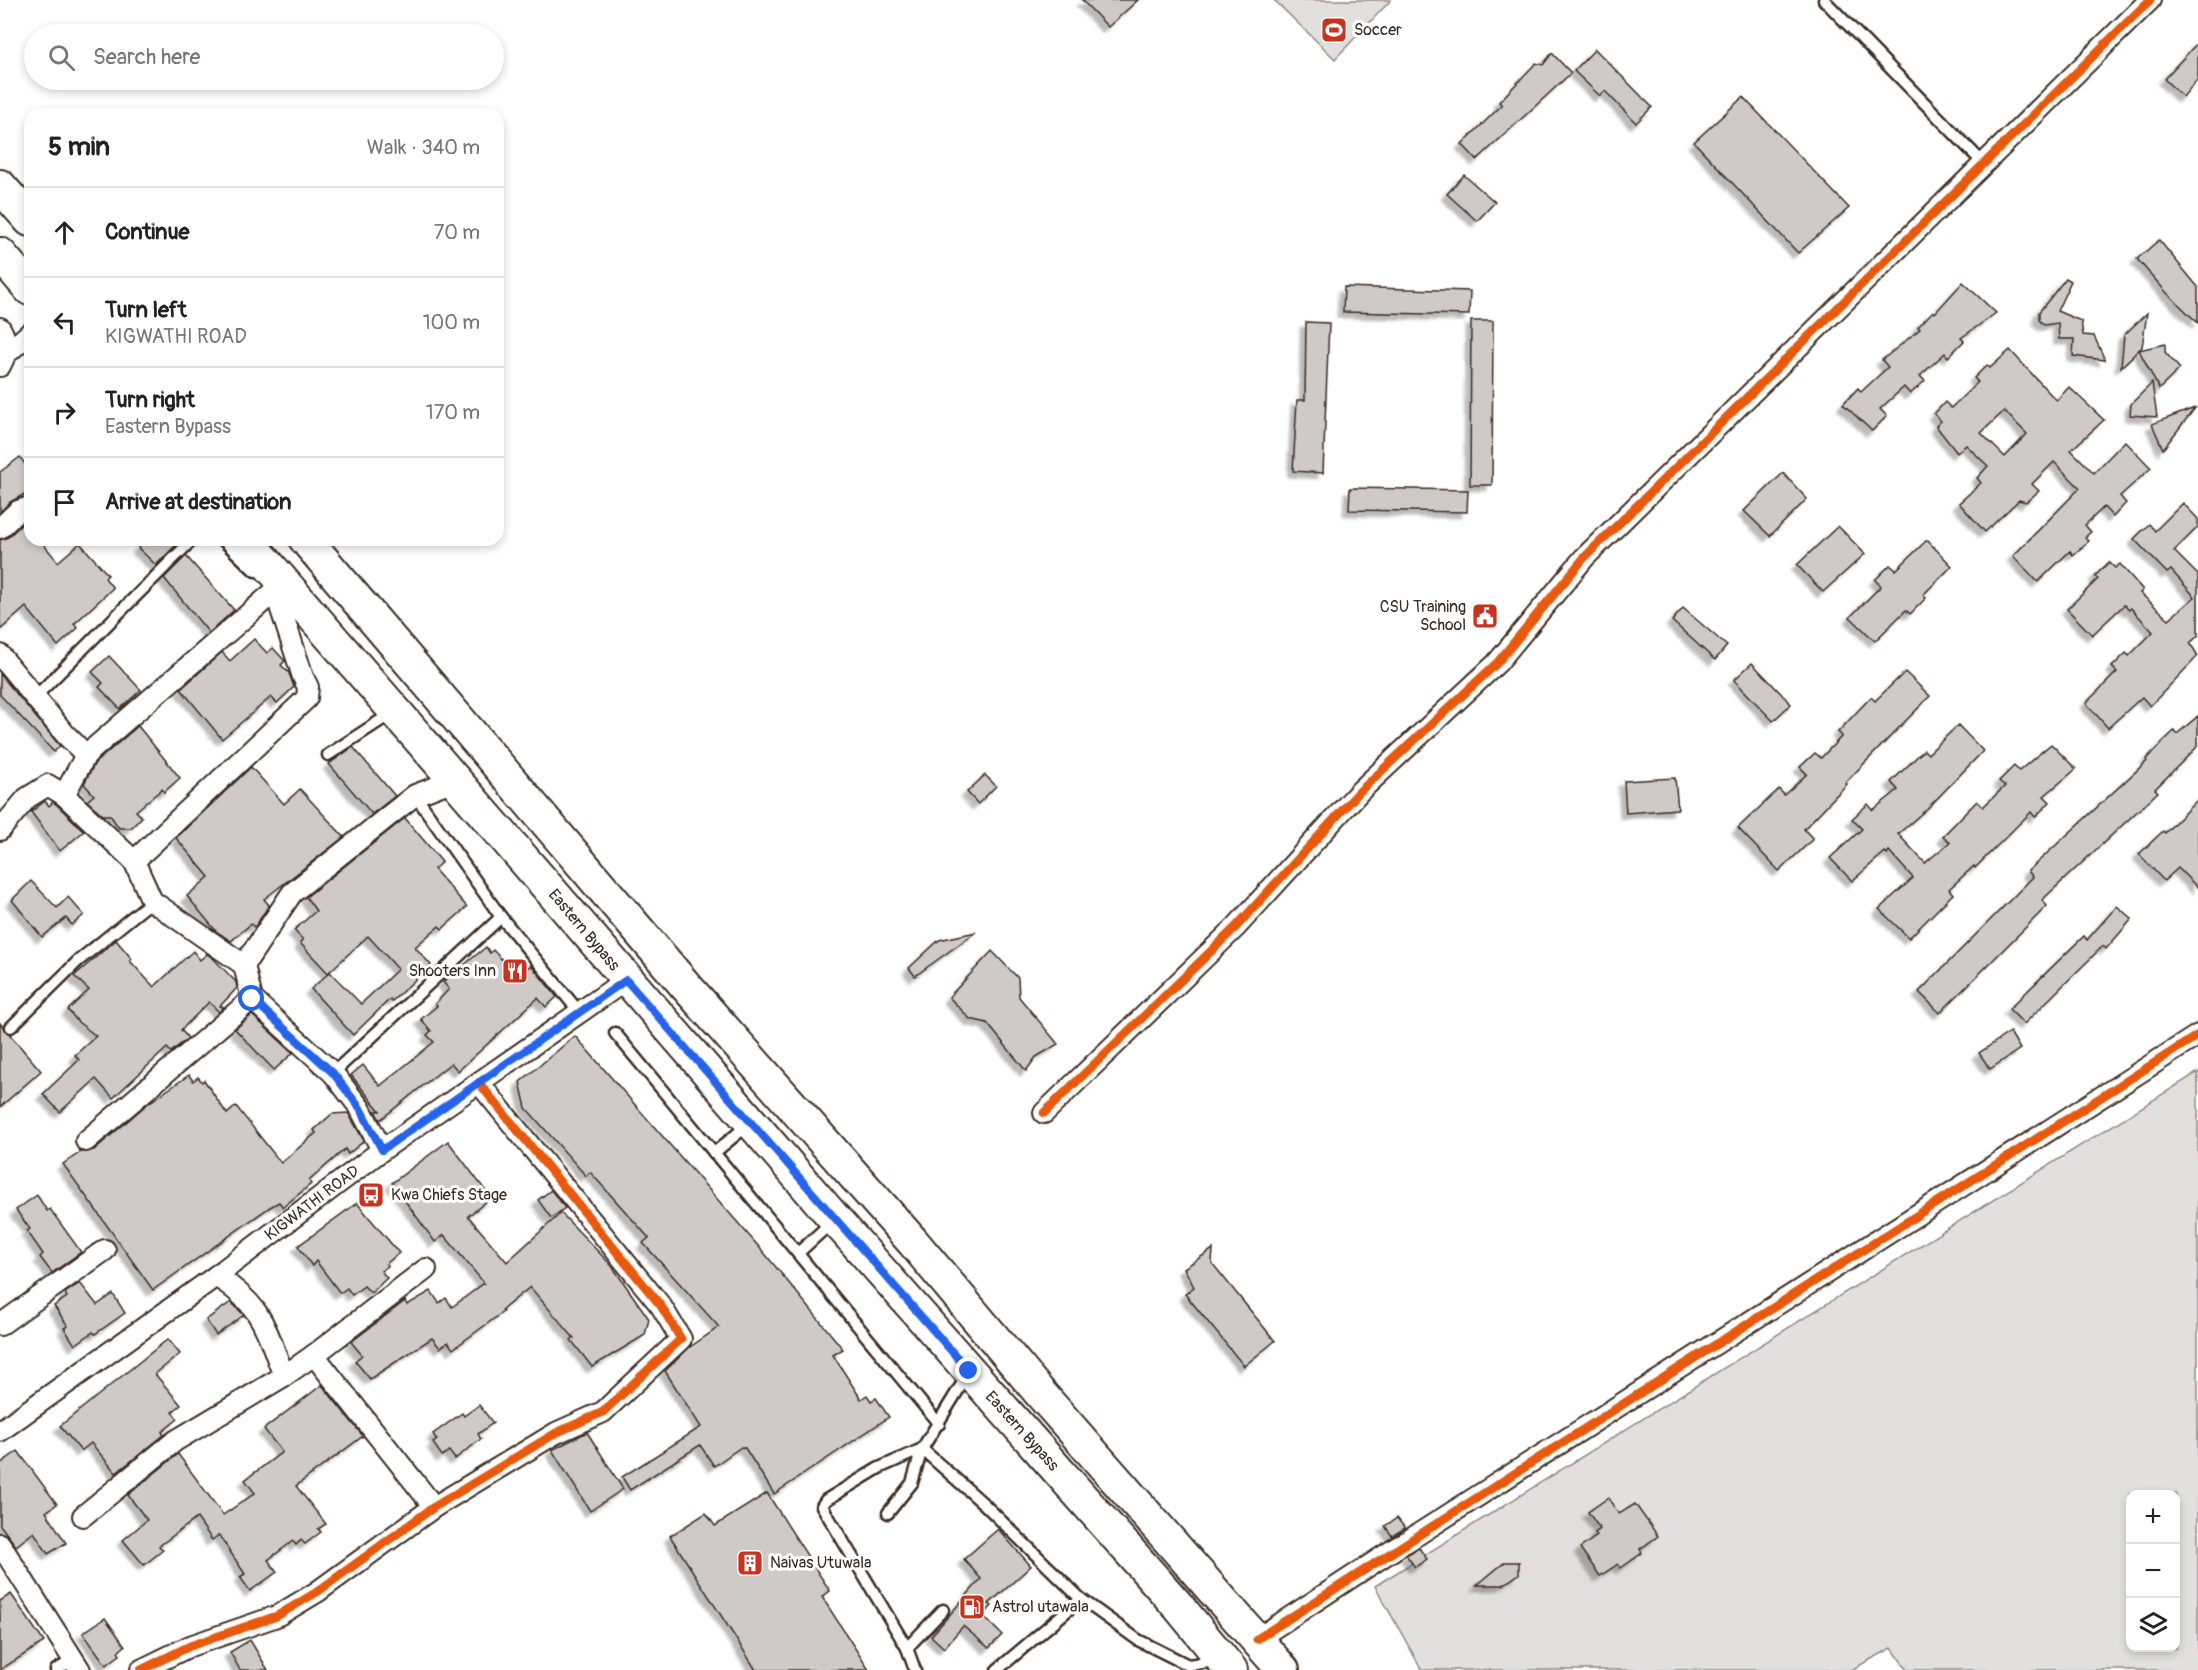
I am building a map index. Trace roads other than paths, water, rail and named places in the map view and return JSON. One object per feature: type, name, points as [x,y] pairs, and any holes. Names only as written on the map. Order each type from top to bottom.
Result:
[{"type":"main road","points":[[0,186],[24,213]]},
{"type":"main road","points":[[0,254],[24,282]]},
{"type":"main road","name":"Eastern Bypass","points":[[251,546],[275,587],[456,779],[626,980],[1179,1607],[1227,1665]]},
{"type":"main road","points":[[311,546],[685,984],[1283,1670]]},
{"type":"street","points":[[1044,1113],[1236,927],[1359,792],[1497,663],[1584,558],[2150,0]]},
{"type":"street","points":[[0,328],[6,342],[3,360]]},
{"type":"street","points":[[3,360],[24,339]]},
{"type":"street","points":[[0,528],[18,511],[24,509]]},
{"type":"street","points":[[64,795],[86,755],[275,587],[308,687],[307,698],[134,861]]},
{"type":"street","points":[[0,655],[34,698],[86,755]]},
{"type":"street","points":[[244,965],[292,893],[416,795],[456,779]]},
{"type":"street","points":[[0,830],[27,798],[48,785],[64,795],[134,861],[152,901],[244,965],[252,999],[333,1073],[360,1108],[382,1150]]},
{"type":"street","name":"KIGWATHI ROAD","points":[[0,1431],[216,1276],[382,1150],[626,980]]},
{"type":"street","points":[[86,1141],[252,999]]},
{"type":"street","points":[[1257,1639],[2198,1035]]},
{"type":"street","points":[[141,1670],[190,1646],[278,1616],[316,1592],[434,1508],[556,1433],[603,1412],[681,1339],[662,1306],[479,1083]]},
{"type":"street","points":[[0,1325],[105,1250]]},
{"type":"street","points":[[83,1516],[175,1441],[284,1376],[426,1269]]},
{"type":"street","points":[[216,1276],[242,1293],[261,1318],[284,1376]]},
{"type":"street","points":[[314,1355],[434,1508]]},
{"type":"street","points":[[0,1544],[76,1665]]},
{"type":"lane","points":[[1824,0],[1984,164]]},
{"type":"lane","points":[[34,698],[186,546]]},
{"type":"lane","points":[[230,546],[275,587]]},
{"type":"lane","points":[[328,755],[394,711]]},
{"type":"lane","points":[[416,795],[501,917],[580,1013]]},
{"type":"lane","points":[[11,1027],[78,961],[152,901]]},
{"type":"lane","points":[[333,1073],[501,917]]},
{"type":"lane","points":[[615,1033],[939,1424]]},
{"type":"lane","points":[[714,1153],[750,1122]]},
{"type":"lane","points":[[798,1253],[835,1219]]},
{"type":"lane","points":[[888,1513],[912,1483],[922,1449],[969,1371]]},
{"type":"lane","points":[[922,1449],[985,1505],[1081,1599],[1138,1640],[1188,1665],[1227,1665]]},
{"type":"lane","points":[[915,1670],[907,1648],[822,1506],[826,1500],[879,1468],[922,1449]]},
{"type":"lane","points":[[997,1670],[1081,1599]]},
{"type":"lane","points":[[907,1648],[943,1610]]},
{"type":"lane","points":[[56,1670],[76,1665]]},
{"type":"place","name":"Soccer","points":[[1334,30]]},
{"type":"place","name":"CSU Training School","points":[[1485,616]]},
{"type":"place","name":"Shooters Inn","points":[[515,971]]},
{"type":"place","name":"Kwa Chiefs Stage","points":[[371,1195]]},
{"type":"place","name":"Naivas Utuwala","points":[[750,1563]]},
{"type":"place","name":"Astrol utawala","points":[[972,1607]]}]
